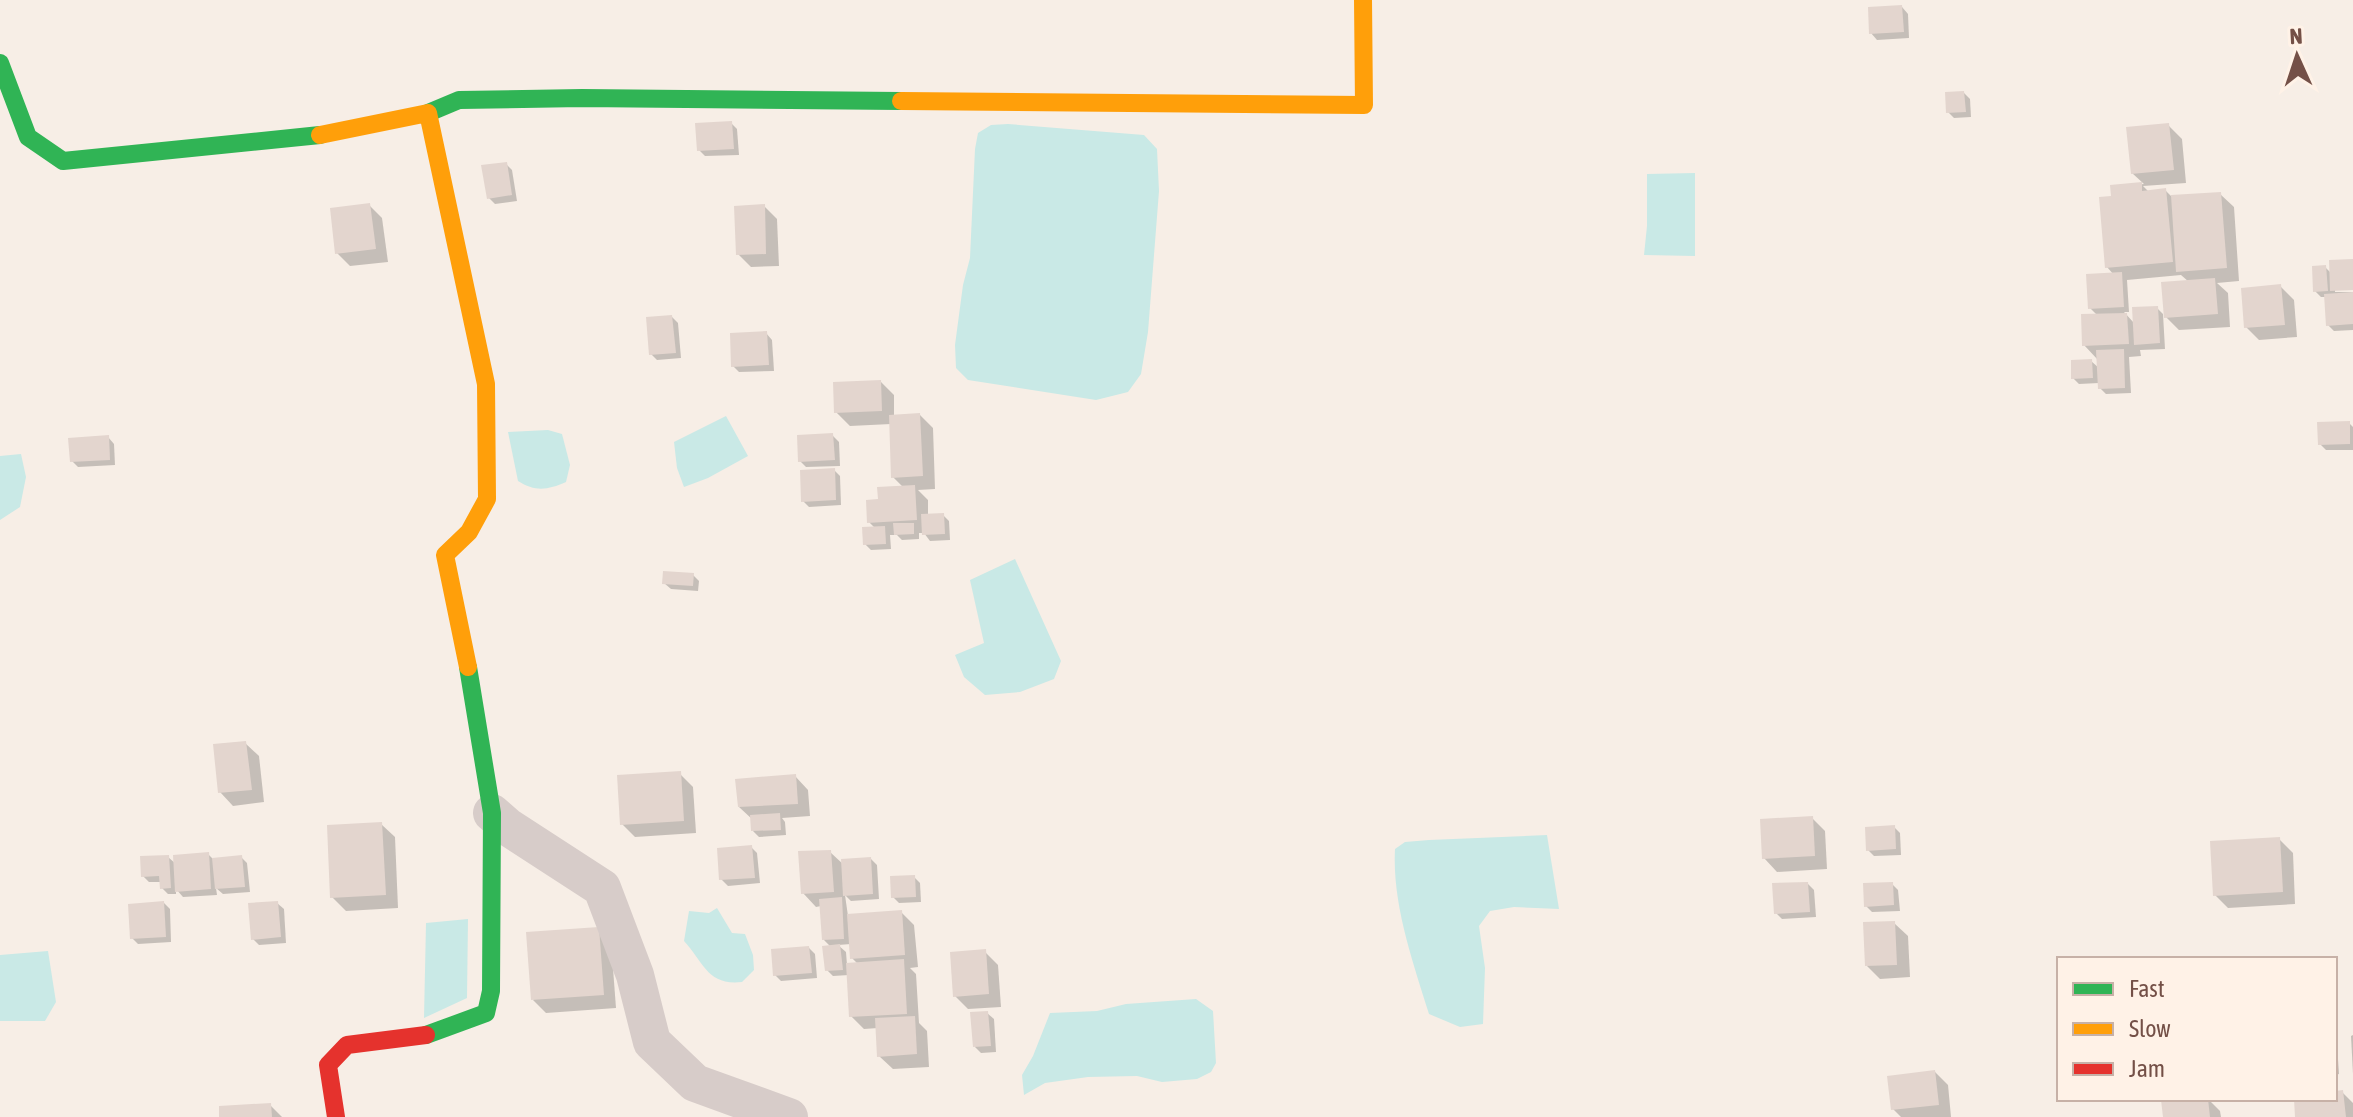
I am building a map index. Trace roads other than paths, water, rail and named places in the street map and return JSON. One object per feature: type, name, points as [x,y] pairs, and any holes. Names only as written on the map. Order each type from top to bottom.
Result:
[{"type":"street","points":[[0,63],[28,137],[63,161],[340,133],[428,113],[459,100],[582,98],[1364,105],[1363,0]]},
{"type":"street","points":[[336,1117],[328,1065],[347,1045],[427,1035],[486,1013],[491,991],[492,813],[467,658],[445,555],[469,532],[487,499],[486,384],[428,113]]},
{"type":"street","points":[[492,813],[508,827],[602,888],[635,975],[652,1042],[695,1083],[789,1117]]},
{"type":"water","points":[[991,125],[1144,135],[1157,149],[1159,191],[1148,332],[1141,374],[1128,392],[1096,400],[968,380],[956,368],[955,345],[970,258],[978,133]]},
{"type":"water","points":[[1695,173],[1695,256],[1644,255],[1647,174]]},
{"type":"water","points":[[726,416],[748,456],[684,487],[677,468],[674,442]]},
{"type":"water","points":[[548,430],[562,434],[570,465],[566,482],[547,488],[530,487],[518,481],[508,432]]},
{"type":"water","points":[[21,454],[26,477],[20,507],[0,520],[0,456]]},
{"type":"water","points":[[1015,559],[1061,661],[1054,679],[1020,692],[985,695],[964,677],[955,655],[984,643],[970,580]]},
{"type":"water","points":[[1547,835],[1559,909],[1514,907],[1490,911],[1479,926],[1485,968],[1483,1024],[1460,1027],[1429,1014],[1400,912],[1395,849],[1405,842]]},
{"type":"water","points":[[717,908],[732,933],[745,934],[753,955],[754,970],[742,982],[714,977],[684,941],[689,911],[709,913]]},
{"type":"water","points":[[468,919],[467,998],[424,1018],[426,923]]},
{"type":"water","points":[[48,951],[56,1002],[45,1021],[0,1021],[0,955]]},
{"type":"water","points":[[1196,999],[1213,1011],[1216,1063],[1211,1072],[1197,1079],[1162,1082],[1137,1076],[1088,1077],[1045,1083],[1024,1095],[1022,1075],[1050,1013],[1097,1011],[1126,1004]]}]
